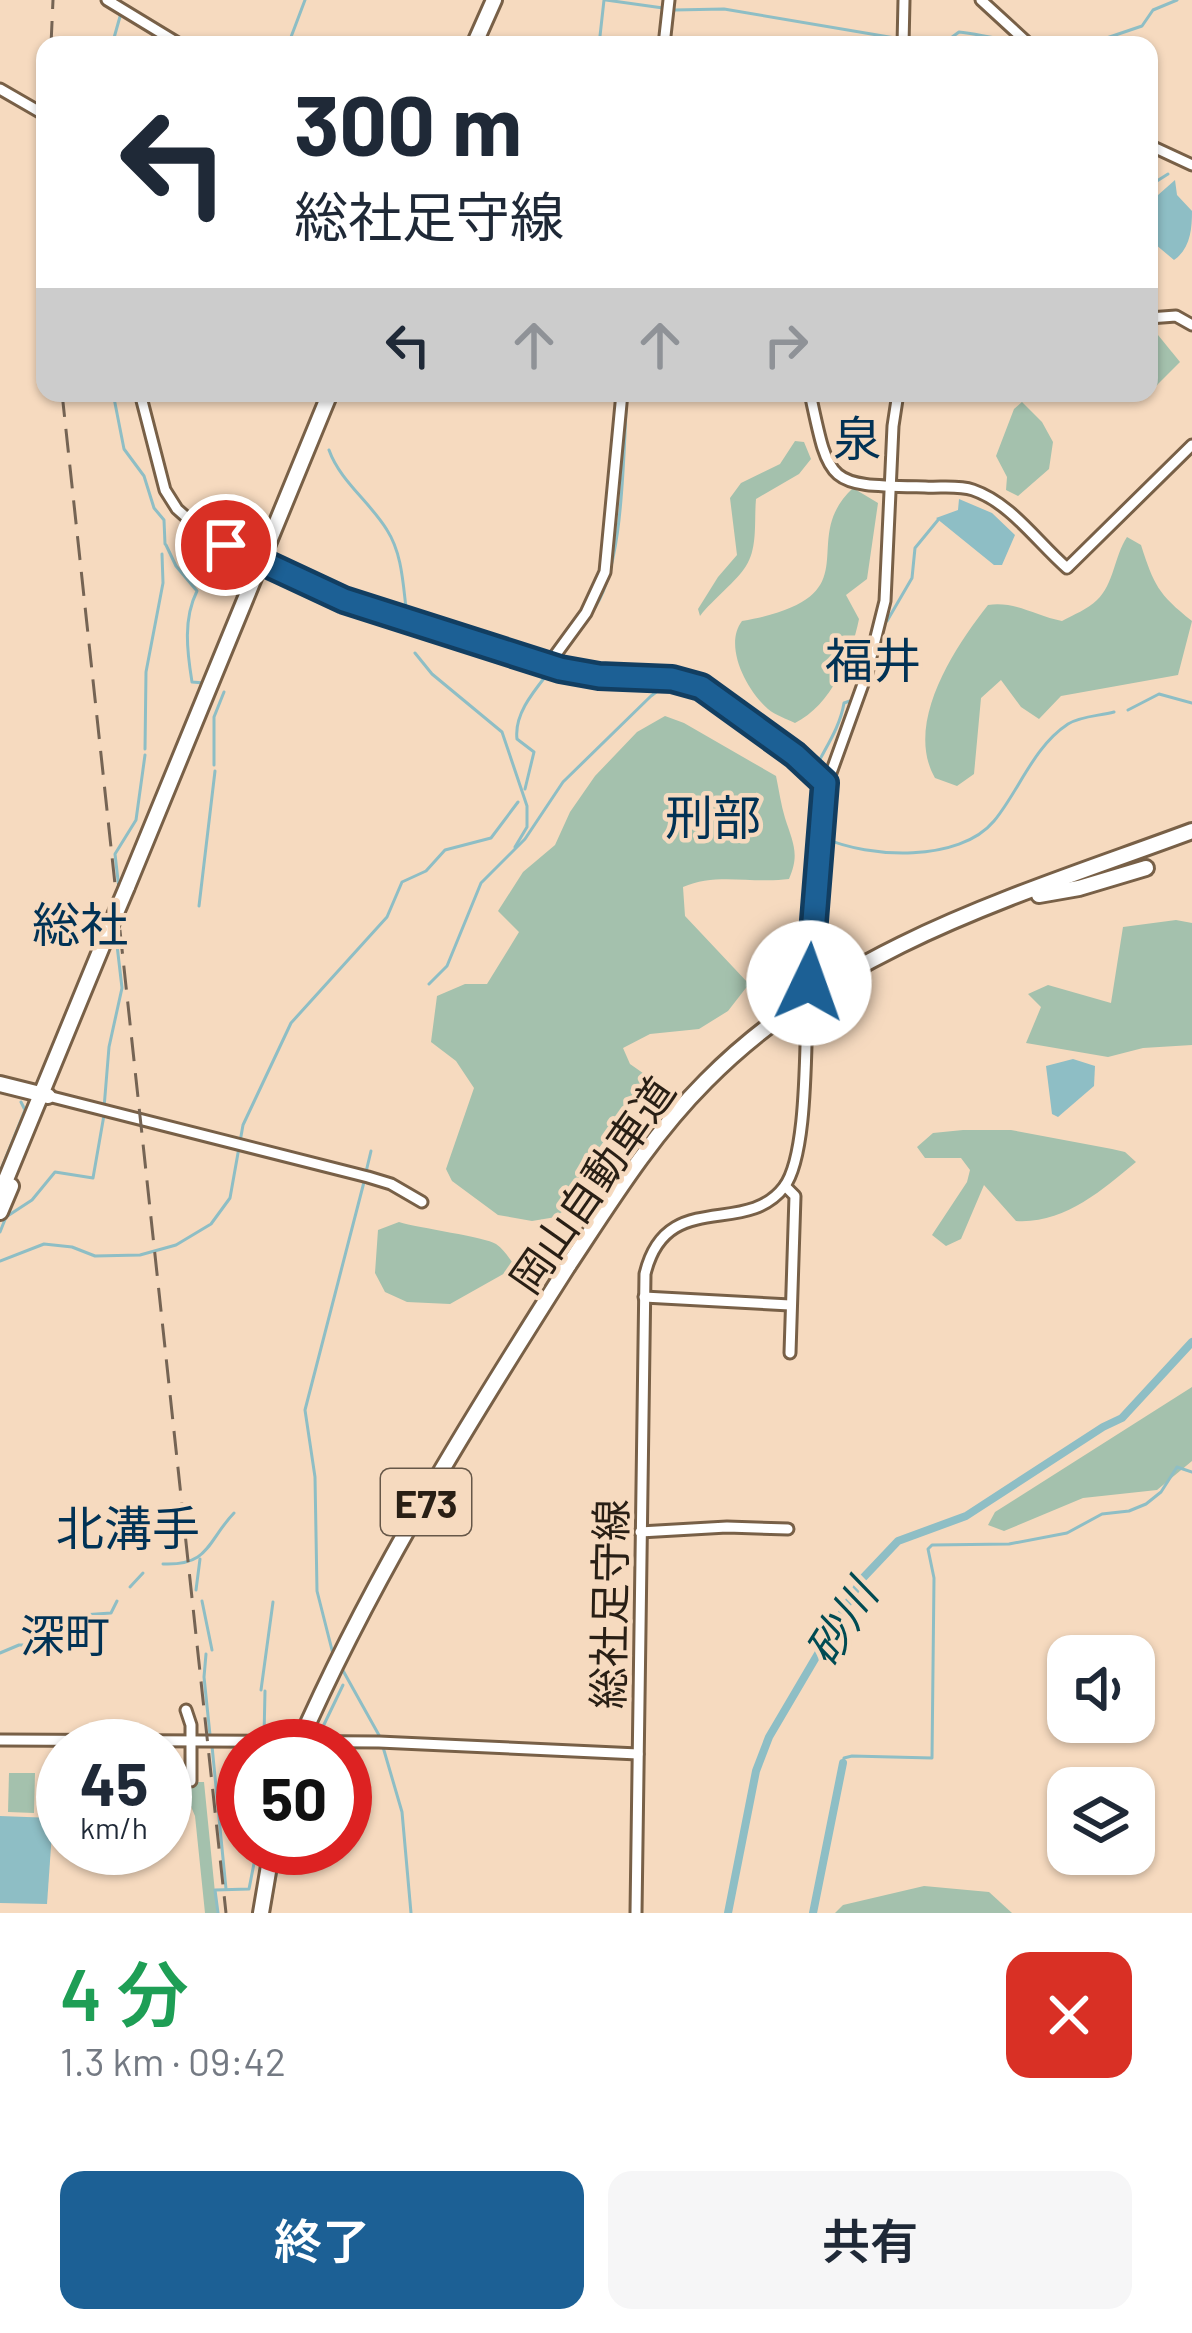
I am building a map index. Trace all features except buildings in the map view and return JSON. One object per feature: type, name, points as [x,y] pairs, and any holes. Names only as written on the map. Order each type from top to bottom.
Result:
[{"type":"highway","points":[[478,36],[494,0]]},
{"type":"highway","points":[[0,1212],[110,927],[326,402]]},
{"type":"highway","name":"岡山自動車道","points":[[315,1719],[381,1594],[571,1267],[652,1154],[737,1060],[822,994],[910,942],[1192,831]]},
{"type":"highway","name":"岡山自動車道","points":[[943,928],[1039,895],[1192,831]]},
{"type":"highway","points":[[1039,895],[1145,868]]},
{"type":"highway","points":[[0,1084],[44,1096]]},
{"type":"highway","points":[[0,1193],[44,1096]]},
{"type":"highway","points":[[257,1913],[263,1875]]},
{"type":"street","points":[[107,0],[166,36]]},
{"type":"street","points":[[665,36],[669,0]]},
{"type":"street","points":[[903,36],[904,0]]},
{"type":"street","points":[[981,0],[1020,36]]},
{"type":"street","points":[[0,89],[36,110]]},
{"type":"street","points":[[1158,149],[1192,165]]},
{"type":"street","points":[[1158,317],[1176,316],[1192,325]]},
{"type":"street","points":[[142,402],[165,488],[177,509],[205,534],[344,600],[548,665],[592,675],[672,679],[701,687],[795,755],[825,783]]},
{"type":"street","points":[[548,665],[586,613],[605,572],[621,402]]},
{"type":"street","points":[[812,402],[823,455],[832,472],[856,485],[977,491],[1006,509],[1066,568],[1192,445]]},
{"type":"street","points":[[809,983],[825,783],[878,634],[887,584],[897,402]]},
{"type":"street","points":[[790,1354],[795,1196],[785,1186],[798,1156],[807,1013]]},
{"type":"street","points":[[44,1096],[365,1176],[422,1202]]},
{"type":"street","name":"総社足守線","points":[[637,1913],[648,1261],[666,1233],[694,1217],[754,1207],[785,1186]]},
{"type":"street","points":[[644,1297],[790,1305]]},
{"type":"street","points":[[640,1532],[788,1529]]},
{"type":"street","points":[[186,1710],[188,1719]]},
{"type":"street","points":[[0,1740],[36,1740]]},
{"type":"street","points":[[192,1741],[379,1742],[638,1754]]},
{"type":"green space","points":[[1158,335],[1180,362],[1158,384]]},
{"type":"green space","points":[[1022,402],[1053,442],[1049,469],[1018,496],[1006,490],[1007,477],[996,456],[1014,409]]},
{"type":"green space","points":[[795,441],[804,442],[811,459],[799,474],[756,499],[750,559],[700,616],[698,609],[737,555],[730,498],[741,483],[780,464]]},
{"type":"green space","points":[[853,488],[878,503],[867,579],[846,595],[859,619],[845,664],[829,692],[795,723],[771,711],[752,691],[736,655],[737,631],[742,621],[783,611],[808,598],[821,583],[830,529],[837,509]]},
{"type":"green space","points":[[1127,537],[1141,545],[1164,596],[1192,621],[1178,675],[1061,696],[1039,719],[1021,707],[1001,680],[981,698],[974,774],[957,786],[935,778],[927,757],[929,711],[948,664],[988,605],[1017,607],[1062,621],[1103,594]]},
{"type":"green space","points":[[665,716],[776,776],[794,849],[789,879],[708,880],[683,887],[685,916],[749,984],[728,1011],[699,1029],[650,1034],[623,1048],[630,1064],[650,1078],[588,1163],[572,1203],[556,1217],[532,1221],[498,1215],[452,1181],[446,1169],[474,1088],[456,1061],[431,1042],[437,996],[465,984],[487,984],[519,932],[498,911],[523,872],[555,845],[595,776],[637,732]]},
{"type":"green space","points":[[1176,920],[1192,923],[1192,1045],[1143,1048],[1108,1057],[1026,1043],[1041,1007],[1028,994],[1048,985],[1111,1003],[1123,927]]},
{"type":"green space","points":[[1011,1130],[1125,1152],[1136,1162],[1081,1204],[1034,1221],[1016,1221],[984,1185],[961,1239],[946,1246],[932,1235],[970,1170],[961,1158],[925,1158],[917,1147],[933,1133]]},
{"type":"green space","points":[[399,1222],[490,1241],[516,1267],[450,1304],[407,1302],[385,1292],[375,1273],[378,1230]]},
{"type":"green space","points":[[1192,1387],[1192,1461],[1157,1490],[1083,1498],[1004,1531],[988,1525],[995,1512]]},
{"type":"green space","points":[[9,1773],[35,1773],[34,1813],[8,1812]]},
{"type":"green space","points":[[204,1782],[217,1913],[205,1913],[192,1784]]},
{"type":"green space","points":[[924,1886],[989,1892],[1012,1913],[835,1913],[843,1905]]},
{"type":"water","points":[[1175,180],[1177,195],[1192,211],[1189,238],[1174,260],[1158,247],[1158,195]]},
{"type":"water","points":[[959,499],[992,513],[1015,535],[1002,565],[994,565],[936,518],[958,510]]},
{"type":"water","points":[[1073,1059],[1095,1066],[1094,1086],[1058,1117],[1052,1114],[1046,1066]]},
{"type":"water","points":[[0,1816],[36,1817],[36,1875],[49,1875],[47,1904],[0,1903]]},
{"type":"waterway","points":[[291,36],[305,0]]},
{"type":"waterway","points":[[600,36],[604,0]]},
{"type":"waterway","points":[[606,0],[663,8]]},
{"type":"waterway","points":[[1113,36],[1142,26],[1153,10],[1177,0]]},
{"type":"waterway","points":[[674,10],[724,9],[883,36]]},
{"type":"waterway","points":[[115,36],[121,13]]},
{"type":"waterway","points":[[954,36],[959,32],[984,36]]},
{"type":"waterway","points":[[1158,180],[1168,174]]},
{"type":"waterway","points":[[115,402],[124,449],[144,476],[154,508],[164,520],[165,544]]},
{"type":"waterway","points":[[591,613],[602,594],[616,540],[627,402]]},
{"type":"waterway","points":[[329,450],[340,472],[392,540],[402,571],[407,616]]},
{"type":"waterway","points":[[887,621],[912,578],[915,548],[938,520]]},
{"type":"waterway","points":[[166,545],[197,591],[188,624],[188,647],[192,682],[204,683]]},
{"type":"waterway","points":[[145,749],[146,672],[163,583],[162,554]]},
{"type":"waterway","points":[[559,657],[571,641]]},
{"type":"waterway","points":[[415,653],[432,674],[502,732],[527,806],[527,827],[515,847]]},
{"type":"waterway","points":[[816,767],[844,703],[853,700],[864,667]]},
{"type":"waterway","points":[[525,789],[534,752],[517,739],[517,730],[526,703],[549,672]]},
{"type":"waterway","points":[[429,984],[447,966],[481,883],[525,839],[563,782],[651,696],[667,684],[677,685]]},
{"type":"waterway","points":[[692,689],[746,735],[804,773],[813,785],[810,811],[816,823]]},
{"type":"waterway","points":[[214,765],[214,717],[224,692]]},
{"type":"waterway","points":[[1128,710],[1159,694],[1192,703]]},
{"type":"waterway","points":[[824,838],[888,852],[913,853],[959,844],[994,821],[1056,734],[1079,719],[1114,712]]},
{"type":"waterway","points":[[119,889],[115,854],[136,820],[145,755]]},
{"type":"waterway","points":[[199,906],[215,771]]},
{"type":"waterway","points":[[0,1261],[44,1244],[95,1256],[140,1255],[176,1245],[211,1224],[230,1198],[243,1125],[291,1023],[387,917],[402,882],[426,871],[445,850],[491,838],[518,802]]},
{"type":"waterway","points":[[104,1108],[109,1047],[122,988],[115,928],[122,917]]},
{"type":"waterway","points":[[0,1172],[25,1110],[21,1102]]},
{"type":"waterway","points":[[0,1232],[6,1217],[32,1200],[55,1172],[93,1178],[104,1115]]},
{"type":"waterway","points":[[366,1172],[371,1151]]},
{"type":"waterway","points":[[333,1654],[317,1591],[315,1477],[305,1410],[364,1182]]},
{"type":"waterway","name":"砂川","points":[[728,1913],[756,1771],[769,1737],[862,1579],[898,1541],[966,1516],[1122,1418],[1192,1342]]},
{"type":"waterway","points":[[843,1763],[852,1756],[932,1758],[934,1578],[928,1549],[932,1545],[1009,1544],[1067,1533],[1102,1514],[1146,1504],[1161,1492],[1177,1467],[1192,1472]]},
{"type":"waterway","points":[[163,1564],[199,1556],[234,1513]]},
{"type":"waterway","points":[[196,1590],[200,1559]]},
{"type":"waterway","points":[[130,1587],[143,1573]]},
{"type":"waterway","points":[[0,1653],[19,1645],[37,1645],[68,1616],[111,1613],[117,1601]]},
{"type":"waterway","points":[[202,1601],[212,1650]]},
{"type":"waterway","points":[[261,1690],[273,1602]]},
{"type":"waterway","points":[[206,1654],[210,1735]]},
{"type":"waterway","points":[[341,1667],[380,1737]]},
{"type":"waterway","points":[[327,1719],[343,1685]]},
{"type":"waterway","points":[[264,1719],[265,1691]]},
{"type":"waterway","points":[[212,1746],[226,1889]]},
{"type":"waterway","points":[[383,1747],[402,1812],[411,1913]]},
{"type":"waterway","points":[[813,1913],[843,1763]]},
{"type":"waterway","points":[[218,1913],[215,1890],[249,1889],[252,1875]]},
{"type":"waterway","points":[[269,1913],[276,1875]]},
{"type":"railway","points":[[51,36],[53,0]]},
{"type":"railway","points":[[63,402],[226,1913]]},
{"type":"district","name":"泉","points":[[857,437]]},
{"type":"district","name":"福井","points":[[873,659]]},
{"type":"district","name":"刑部","points":[[713,816]]},
{"type":"district","name":"総社","points":[[80,923]]},
{"type":"district","name":"北溝手","points":[[128,1527]]},
{"type":"district","name":"深町","points":[[65,1634]]},
{"type":"route","points":[[226,545],[344,600],[560,669],[681,680],[720,698],[825,783],[809,983]]}]
